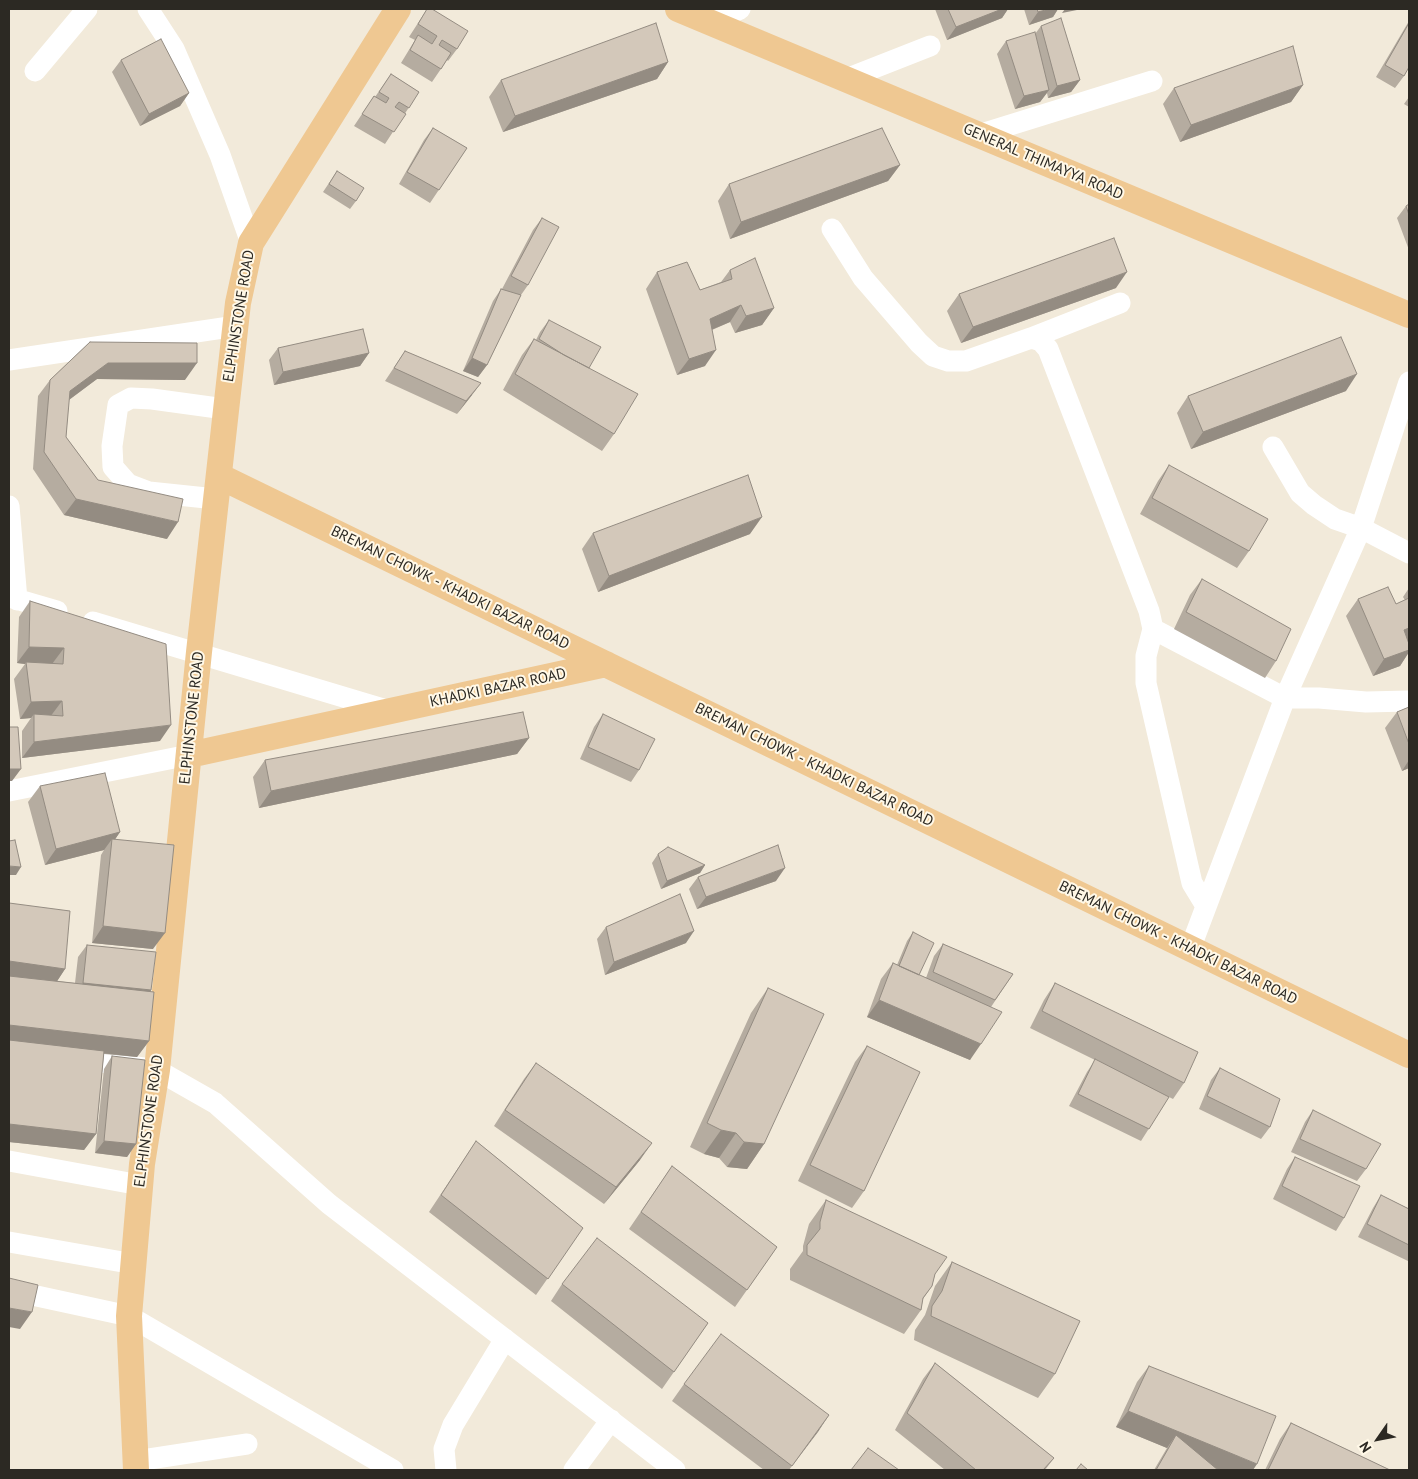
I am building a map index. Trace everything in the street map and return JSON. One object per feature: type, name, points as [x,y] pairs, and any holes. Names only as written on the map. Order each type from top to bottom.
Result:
[{"type":"main road","name":"ELPHINSTONE ROAD","points":[[136,1466],[129,1316],[140,1185],[157,1070],[188,755],[238,303],[251,242],[398,9]]},
{"type":"main road","name":"GENERAL THIMAYYA ROAD","points":[[678,9],[1409,315]]},
{"type":"main road","name":"BREMAN CHOWK - KHADKI BAZAR ROAD","points":[[217,487],[606,664],[1409,1055]]},
{"type":"main road","name":"KHADKI BAZAR ROAD","points":[[188,755],[606,664]]},
{"type":"street","points":[[35,71],[87,9]]},
{"type":"street","points":[[148,9],[174,49],[220,155],[251,242]]},
{"type":"street","points":[[710,22],[740,9]]},
{"type":"street","points":[[846,79],[930,46]]},
{"type":"street","points":[[978,135],[1152,81]]},
{"type":"street","points":[[832,229],[863,278],[919,343],[933,356],[948,361],[966,361],[1120,304]]},
{"type":"street","points":[[9,360],[236,326]]},
{"type":"street","points":[[1031,338],[1041,341],[1048,349],[1149,611],[1153,629],[1146,656],[1146,683],[1192,883],[1206,906]]},
{"type":"street","points":[[1190,949],[1285,698],[1361,528],[1409,382]]},
{"type":"street","points":[[217,487],[149,492],[128,484],[113,467],[112,446],[118,405],[131,398],[225,409]]},
{"type":"street","points":[[1273,447],[1300,493],[1314,505],[1335,519],[1361,528],[1409,553]]},
{"type":"street","points":[[9,506],[13,598]]},
{"type":"street","name":"KHADKI BAZAR ROAD","points":[[13,598],[199,652],[390,711]]},
{"type":"street","points":[[1153,629],[1285,698],[1319,698],[1366,702],[1409,701]]},
{"type":"street","points":[[9,791],[188,755]]},
{"type":"street","points":[[1185,851],[1197,858],[1214,862],[1224,860]]},
{"type":"street","points":[[58,1056],[157,1070],[215,1103],[329,1204],[675,1470]]},
{"type":"street","points":[[9,1161],[140,1185]]},
{"type":"street","points":[[9,1242],[134,1264]]},
{"type":"street","points":[[9,1290],[129,1316],[393,1470]]},
{"type":"street","points":[[446,1470],[444,1449],[453,1425],[505,1339]]},
{"type":"street","points":[[574,1470],[611,1420]]},
{"type":"street","points":[[136,1466],[247,1444]]},
{"type":"building","points":[[427,9],[432,9],[468,31],[457,49],[442,40],[439,45],[451,53],[441,69],[410,50],[418,35],[432,44],[437,36],[418,24]]},
{"type":"building","points":[[948,9],[1002,9],[956,27]]},
{"type":"building","points":[[1037,9],[1049,9],[1038,12]]},
{"type":"building","points":[[1061,18],[1080,80],[1057,86],[1041,26]]},
{"type":"building","points":[[656,23],[668,62],[515,116],[501,80]]},
{"type":"building","points":[[1409,23],[1409,67],[1404,76],[1385,65]]},
{"type":"building","points":[[1035,32],[1049,90],[1024,96],[1006,41]]},
{"type":"building","points":[[161,39],[189,93],[149,114],[121,60]]},
{"type":"building","points":[[1293,46],[1303,85],[1191,125],[1174,88]]},
{"type":"building","points":[[391,74],[419,92],[409,108],[399,102],[395,107],[406,114],[394,132],[362,114],[374,96],[386,103],[389,98],[379,92]]},
{"type":"building","points":[[433,128],[467,148],[439,190],[407,172]]},
{"type":"building","points":[[882,128],[900,165],[741,222],[729,184]]},
{"type":"building","points":[[337,171],[364,188],[356,201],[329,184]]},
{"type":"building","points":[[1409,204],[1409,215],[1406,206]]},
{"type":"building","points":[[542,218],[559,227],[528,285],[511,276]]},
{"type":"building","points":[[1114,238],[1127,272],[973,327],[959,294]]},
{"type":"building","points":[[755,258],[774,308],[746,316],[741,305],[710,319],[716,350],[689,359],[657,272],[687,262],[700,290],[732,279],[730,270]]},
{"type":"building","points":[[501,289],[521,295],[487,365],[472,358]]},
{"type":"building","points":[[549,320],[601,347],[589,368],[539,339]]},
{"type":"building","points":[[363,329],[369,353],[283,372],[278,348]]},
{"type":"building","points":[[1341,337],[1357,374],[1203,432],[1188,396]]},
{"type":"building","points":[[534,339],[638,394],[614,434],[515,374]]},
{"type":"building","points":[[90,342],[197,343],[197,363],[108,363],[70,391],[66,437],[98,480],[183,499],[178,522],[76,499],[44,452],[50,380]]},
{"type":"building","points":[[405,351],[481,383],[466,401],[394,368]]},
{"type":"building","points":[[1169,465],[1268,519],[1249,551],[1152,498]]},
{"type":"building","points":[[748,475],[762,517],[609,576],[593,533]]},
{"type":"building","points":[[1202,579],[1291,629],[1276,661],[1186,612]]},
{"type":"building","points":[[1388,587],[1396,604],[1409,598],[1409,628],[1404,630],[1409,650],[1384,659],[1358,599]]},
{"type":"building","points":[[30,601],[166,644],[171,725],[34,742],[34,714],[63,716],[62,701],[31,702],[26,662],[63,664],[64,648],[29,647]]},
{"type":"building","points":[[1409,707],[1409,744],[1397,712]]},
{"type":"building","points":[[523,712],[529,738],[271,791],[265,760]]},
{"type":"building","points":[[603,714],[655,739],[639,770],[588,747]]},
{"type":"building","points":[[9,727],[18,727],[21,769],[9,769]]},
{"type":"building","points":[[105,773],[120,832],[56,849],[40,786]]},
{"type":"building","points":[[112,839],[174,845],[165,933],[103,926]]},
{"type":"building","points":[[15,840],[21,867],[9,866],[9,841]]},
{"type":"building","points":[[778,845],[785,868],[706,897],[698,877]]},
{"type":"building","points":[[668,847],[705,865],[667,881],[658,854]]},
{"type":"building","points":[[680,894],[694,931],[614,962],[606,927]]},
{"type":"building","points":[[9,903],[70,911],[65,969],[9,961]]},
{"type":"building","points":[[913,932],[934,943],[919,975],[899,966]]},
{"type":"building","points":[[943,944],[1013,974],[995,1000],[933,972]]},
{"type":"building","points":[[87,945],[156,952],[151,990],[83,983]]},
{"type":"building","points":[[893,963],[1002,1012],[981,1044],[879,1000]]},
{"type":"building","points":[[9,976],[154,992],[149,1041],[9,1025]]},
{"type":"building","points":[[1055,983],[1198,1052],[1184,1083],[1042,1011]]},
{"type":"building","points":[[768,988],[824,1014],[764,1144],[744,1142],[736,1133],[721,1130],[707,1123]]},
{"type":"building","points":[[9,1040],[104,1051],[96,1134],[9,1124]]},
{"type":"building","points":[[867,1046],[920,1072],[864,1191],[810,1165]]},
{"type":"building","points":[[112,1056],[145,1060],[136,1144],[104,1141]]},
{"type":"building","points":[[1095,1059],[1169,1097],[1149,1129],[1078,1094]]},
{"type":"building","points":[[536,1063],[652,1143],[616,1187],[505,1110]]},
{"type":"building","points":[[1220,1068],[1280,1099],[1270,1127],[1207,1096]]},
{"type":"building","points":[[1313,1110],[1381,1144],[1366,1169],[1300,1139]]},
{"type":"building","points":[[476,1141],[583,1228],[548,1279],[441,1195]]},
{"type":"building","points":[[1295,1157],[1360,1186],[1344,1218],[1282,1186]]},
{"type":"building","points":[[672,1166],[777,1247],[747,1290],[641,1212]]},
{"type":"building","points":[[1381,1195],[1409,1209],[1409,1245],[1367,1224]]},
{"type":"building","points":[[826,1200],[947,1257],[935,1274],[932,1286],[923,1298],[921,1310],[807,1255],[807,1245],[820,1229]]},
{"type":"building","points":[[597,1238],[708,1323],[674,1372],[562,1284]]},
{"type":"building","points":[[952,1262],[1080,1321],[1055,1374],[931,1316],[932,1306],[942,1291]]},
{"type":"building","points":[[9,1278],[38,1285],[32,1312],[9,1308]]},
{"type":"building","points":[[721,1334],[829,1415],[792,1466],[684,1384]]},
{"type":"building","points":[[935,1363],[1054,1458],[1043,1470],[976,1470],[907,1413]]},
{"type":"building","points":[[1149,1366],[1276,1416],[1257,1464],[1128,1411]]},
{"type":"building","points":[[1291,1423],[1390,1470],[1268,1470]]},
{"type":"building","points":[[1176,1435],[1218,1470],[1156,1470]]},
{"type":"building","points":[[868,1448],[899,1470],[851,1470]]},
{"type":"building","points":[[1081,1464],[1088,1470],[1076,1470]]}]
